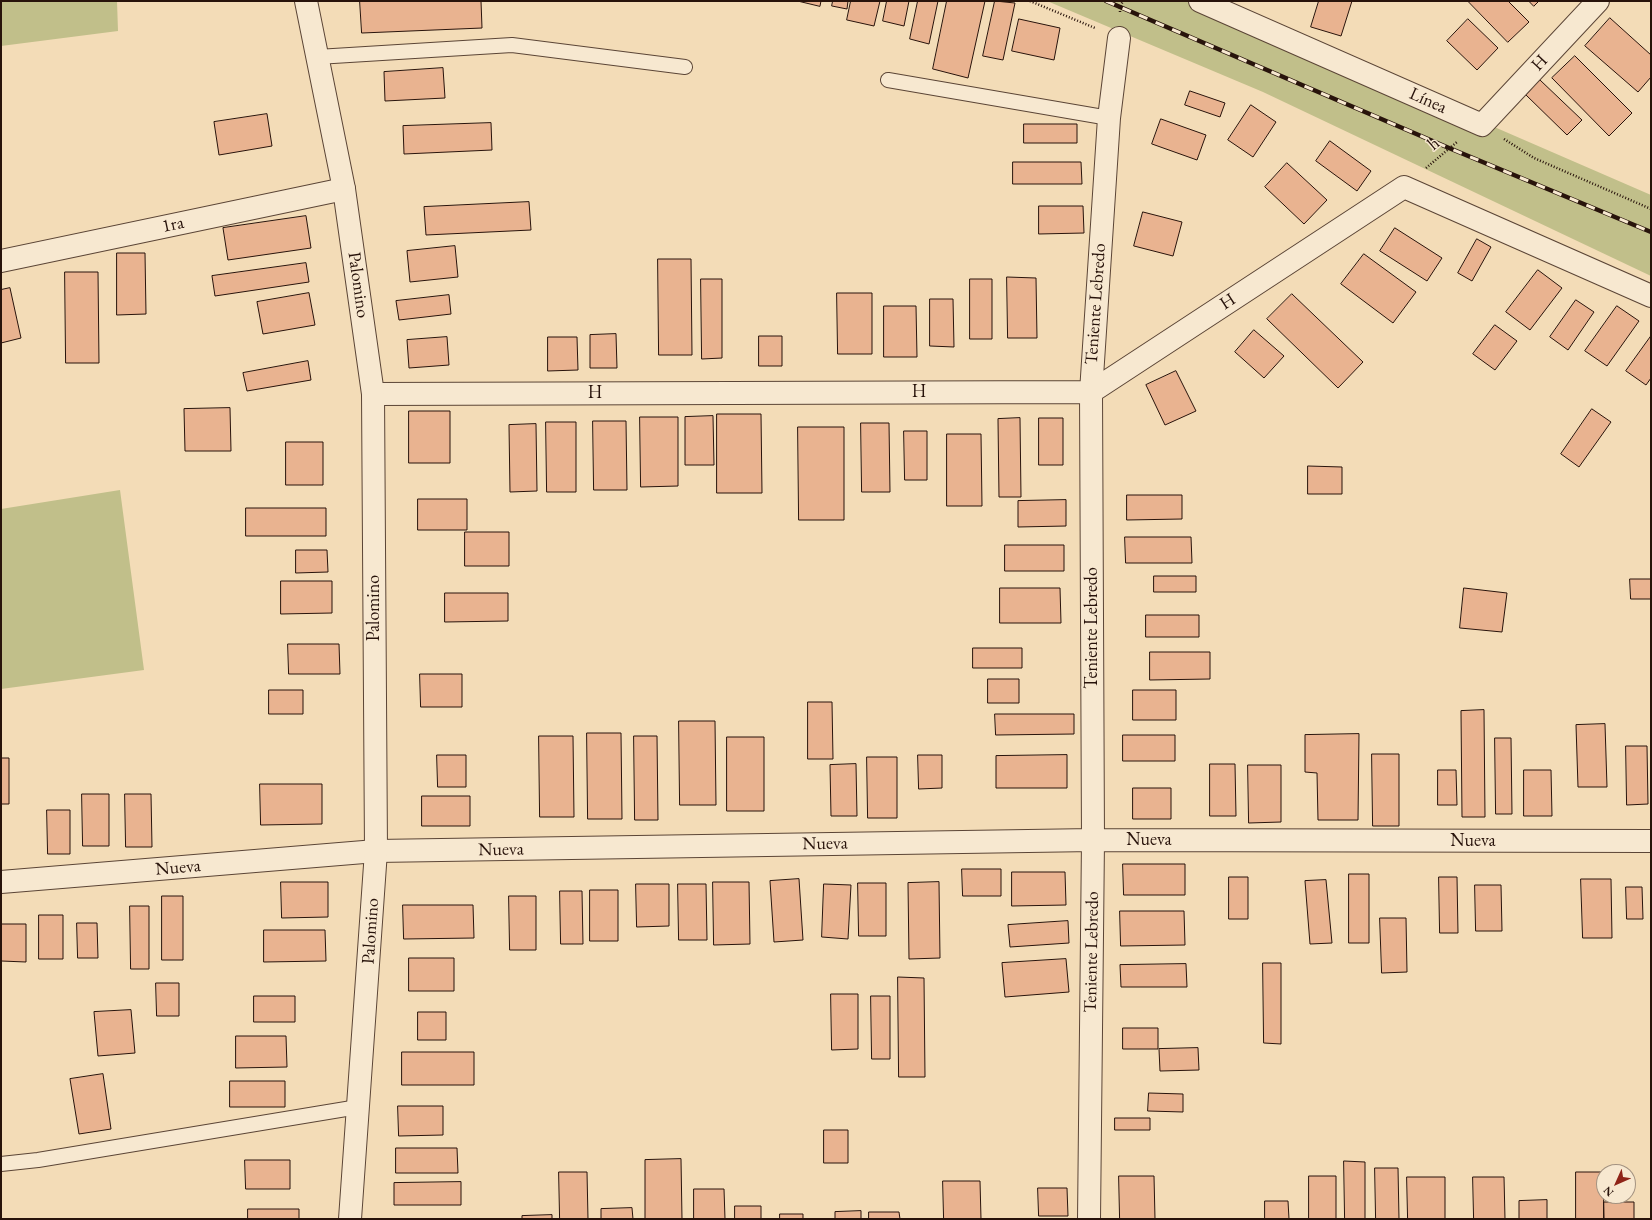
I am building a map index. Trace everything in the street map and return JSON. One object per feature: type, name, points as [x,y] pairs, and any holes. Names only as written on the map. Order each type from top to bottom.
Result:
[{"type":"street","name":"Palomino","points":[[306,1],[344,189],[373,394],[376,852],[350,1219]]},
{"type":"street","name":"Línea","points":[[1200,1],[1482,124]]},
{"type":"street","name":"H","points":[[1482,124],[1598,1]]},
{"type":"street","name":"Teniente Lebredo","points":[[1089,1219],[1093,840],[1091,392],[1109,118],[1119,38]]},
{"type":"street","name":"H","points":[[373,394],[1091,392],[1404,187]]},
{"type":"street","points":[[1404,187],[1651,296]]},
{"type":"street","name":"1ra","points":[[1,261],[344,189]]},
{"type":"street","name":"Nueva","points":[[1,882],[376,852],[1093,840],[1651,841]]},
{"type":"lane","points":[[317,58],[512,45],[685,67]]},
{"type":"lane","points":[[888,80],[1109,118]]},
{"type":"lane","points":[[1,1164],[38,1160],[358,1107]]},
{"type":"path","points":[[1030,1],[1119,38]]},
{"type":"path","points":[[1482,124],[1534,158],[1651,209]]},
{"type":"path","name":"h","points":[[1404,187],[1448,148],[1482,124]]},
{"type":"shaded area","points":[[1,1],[117,1],[118,31],[1,46]]},
{"type":"shaded area","points":[[1047,1],[1204,1],[1651,195],[1651,276],[1263,92]]},
{"type":"shaded area","points":[[120,490],[144,670],[1,689],[1,509]]},
{"type":"building","points":[[360,1],[481,1],[482,28],[362,33]]},
{"type":"building","points":[[798,1],[821,1],[820,6]]},
{"type":"building","points":[[833,1],[848,1],[847,9],[832,6]]},
{"type":"building","points":[[851,1],[880,1],[874,26],[847,20]]},
{"type":"building","points":[[887,1],[909,1],[904,26],[883,21]]},
{"type":"building","points":[[918,1],[938,1],[929,44],[910,39]]},
{"type":"building","points":[[947,1],[985,1],[968,78],[933,69]]},
{"type":"building","points":[[995,1],[1015,3],[1003,60],[983,56]]},
{"type":"building","points":[[1319,1],[1352,1],[1341,36],[1311,27]]},
{"type":"building","points":[[1468,1],[1508,1],[1529,22],[1508,42]]},
{"type":"building","points":[[1529,1],[1539,1],[1534,6]]},
{"type":"building","points":[[1610,18],[1651,55],[1651,77],[1638,92],[1585,46]]},
{"type":"building","points":[[1019,19],[1060,28],[1054,60],[1012,51]]},
{"type":"building","points":[[1468,19],[1498,48],[1477,70],[1447,41]]},
{"type":"building","points":[[1575,56],[1632,113],[1609,136],[1552,78]]},
{"type":"building","points":[[443,68],[445,98],[385,101],[384,72]]},
{"type":"building","points":[[1540,80],[1582,120],[1567,135],[1526,95]]},
{"type":"building","points":[[1190,91],[1225,103],[1220,117],[1185,105]]},
{"type":"building","points":[[1251,105],[1276,122],[1253,157],[1228,140]]},
{"type":"building","points":[[267,114],[272,146],[219,155],[214,122]]},
{"type":"building","points":[[1161,119],[1206,135],[1197,160],[1152,144]]},
{"type":"building","points":[[491,123],[492,150],[404,154],[403,126]]},
{"type":"building","points":[[1024,124],[1077,124],[1077,143],[1024,143]]},
{"type":"building","points":[[1330,141],[1371,171],[1357,191],[1316,161]]},
{"type":"building","points":[[1013,162],[1081,162],[1082,184],[1013,184]]},
{"type":"building","points":[[1287,163],[1327,200],[1304,224],[1265,187]]},
{"type":"building","points":[[529,202],[531,230],[426,235],[424,207]]},
{"type":"building","points":[[1039,206],[1083,206],[1084,233],[1039,234]]},
{"type":"building","points":[[1143,212],[1182,222],[1173,256],[1134,246]]},
{"type":"building","points":[[306,216],[311,248],[228,260],[223,228]]},
{"type":"building","points":[[1395,228],[1442,258],[1427,281],[1380,251]]},
{"type":"building","points":[[1477,239],[1491,247],[1472,281],[1458,273]]},
{"type":"building","points":[[455,246],[458,277],[410,282],[407,251]]},
{"type":"building","points":[[117,253],[145,253],[146,314],[117,315]]},
{"type":"building","points":[[1364,254],[1416,292],[1393,323],[1341,284]]},
{"type":"building","points":[[658,259],[691,259],[692,355],[659,355]]},
{"type":"building","points":[[306,263],[309,282],[215,296],[212,276]]},
{"type":"building","points":[[1538,270],[1562,288],[1530,330],[1506,312]]},
{"type":"building","points":[[65,272],[98,272],[99,363],[66,363]]},
{"type":"building","points":[[1007,277],[1036,278],[1037,338],[1008,338]]},
{"type":"building","points":[[701,279],[722,279],[722,358],[702,359]]},
{"type":"building","points":[[970,279],[992,279],[992,339],[970,339]]},
{"type":"building","points":[[10,288],[21,338],[1,343],[1,290]]},
{"type":"building","points":[[309,293],[315,325],[263,334],[257,302]]},
{"type":"building","points":[[837,293],[872,293],[872,354],[838,354]]},
{"type":"building","points":[[1292,294],[1363,362],[1338,388],[1267,319]]},
{"type":"building","points":[[449,295],[451,314],[399,320],[396,301]]},
{"type":"building","points":[[930,299],[953,299],[954,347],[930,346]]},
{"type":"building","points":[[1576,300],[1594,312],[1568,350],[1550,337]]},
{"type":"building","points":[[884,306],[916,306],[917,357],[884,357]]},
{"type":"building","points":[[1617,306],[1639,321],[1607,366],[1585,351]]},
{"type":"building","points":[[1495,325],[1517,341],[1495,370],[1473,354]]},
{"type":"building","points":[[1254,330],[1284,356],[1264,378],[1235,352]]},
{"type":"building","points":[[616,334],[617,368],[590,368],[590,335]]},
{"type":"building","points":[[759,336],[782,336],[782,366],[759,366]]},
{"type":"building","points":[[1651,336],[1651,378],[1646,385],[1626,371]]},
{"type":"building","points":[[447,337],[449,365],[409,368],[407,340]]},
{"type":"building","points":[[548,337],[577,337],[578,370],[548,371]]},
{"type":"building","points":[[308,361],[311,380],[247,391],[243,373]]},
{"type":"building","points":[[1176,371],[1196,411],[1165,425],[1146,385]]},
{"type":"building","points":[[230,408],[231,451],[185,451],[184,409]]},
{"type":"building","points":[[1592,409],[1611,422],[1579,467],[1561,454]]},
{"type":"building","points":[[409,411],[450,411],[450,463],[409,463]]},
{"type":"building","points":[[717,414],[761,414],[762,493],[717,493]]},
{"type":"building","points":[[713,416],[714,465],[685,465],[685,417]]},
{"type":"building","points":[[640,417],[678,417],[678,486],[641,487]]},
{"type":"building","points":[[1020,418],[1021,497],[999,497],[998,419]]},
{"type":"building","points":[[1039,418],[1063,418],[1063,465],[1039,465]]},
{"type":"building","points":[[593,421],[626,421],[627,490],[594,490]]},
{"type":"building","points":[[546,422],[576,422],[576,492],[547,492]]},
{"type":"building","points":[[861,423],[889,423],[890,492],[862,492]]},
{"type":"building","points":[[536,424],[537,491],[510,492],[509,425]]},
{"type":"building","points":[[798,427],[844,427],[844,520],[799,520]]},
{"type":"building","points":[[904,431],[927,431],[927,480],[905,480]]},
{"type":"building","points":[[947,434],[981,434],[982,506],[947,506]]},
{"type":"building","points":[[286,442],[323,442],[323,485],[286,485]]},
{"type":"building","points":[[1308,466],[1342,467],[1342,494],[1308,494]]},
{"type":"building","points":[[1127,495],[1182,495],[1182,519],[1127,520]]},
{"type":"building","points":[[418,499],[467,499],[467,530],[418,530]]},
{"type":"building","points":[[1066,500],[1066,526],[1018,527],[1018,501]]},
{"type":"building","points":[[246,508],[326,508],[326,536],[246,536]]},
{"type":"building","points":[[465,532],[509,532],[509,566],[465,566]]},
{"type":"building","points":[[1125,537],[1191,537],[1192,563],[1126,563]]},
{"type":"building","points":[[1005,545],[1064,545],[1064,571],[1005,571]]},
{"type":"building","points":[[296,550],[327,550],[328,572],[296,573]]},
{"type":"building","points":[[1154,576],[1196,576],[1196,592],[1154,592]]},
{"type":"building","points":[[1630,579],[1651,579],[1651,599],[1631,599]]},
{"type":"building","points":[[281,581],[332,581],[332,613],[281,614]]},
{"type":"building","points":[[1000,588],[1060,588],[1061,623],[1000,623]]},
{"type":"building","points":[[1464,588],[1507,593],[1502,632],[1460,628]]},
{"type":"building","points":[[445,593],[508,593],[508,621],[445,622]]},
{"type":"building","points":[[1146,615],[1199,615],[1199,637],[1146,637]]},
{"type":"building","points":[[288,644],[339,644],[340,674],[289,674]]},
{"type":"building","points":[[973,648],[1022,648],[1022,668],[973,668]]},
{"type":"building","points":[[1150,652],[1210,652],[1210,679],[1150,680]]},
{"type":"building","points":[[420,674],[462,674],[462,707],[421,707]]},
{"type":"building","points":[[988,679],[1019,679],[1019,703],[988,703]]},
{"type":"building","points":[[269,690],[303,690],[303,714],[269,714]]},
{"type":"building","points":[[1133,690],[1176,690],[1176,720],[1133,720]]},
{"type":"building","points":[[808,702],[832,702],[833,759],[808,759]]},
{"type":"building","points":[[1484,710],[1485,817],[1462,817],[1461,711]]},
{"type":"building","points":[[995,714],[1074,714],[1074,734],[996,735]]},
{"type":"building","points":[[679,721],[715,721],[716,805],[680,805]]},
{"type":"building","points":[[1605,724],[1607,787],[1578,787],[1576,725]]},
{"type":"building","points":[[587,733],[621,733],[622,819],[588,819]]},
{"type":"building","points":[[1359,734],[1358,820],[1318,820],[1317,773],[1305,772],[1305,735]]},
{"type":"building","points":[[1123,735],[1175,735],[1175,761],[1123,761]]},
{"type":"building","points":[[539,736],[573,736],[574,817],[540,817]]},
{"type":"building","points":[[634,736],[657,736],[658,820],[635,820]]},
{"type":"building","points":[[727,737],[764,737],[764,811],[727,811]]},
{"type":"building","points":[[1495,738],[1511,738],[1512,814],[1496,814]]},
{"type":"building","points":[[1626,746],[1647,746],[1648,804],[1627,805]]},
{"type":"building","points":[[1372,754],[1399,754],[1399,826],[1373,826]]},
{"type":"building","points":[[437,755],[466,755],[466,787],[438,787]]},
{"type":"building","points":[[918,755],[942,755],[942,788],[919,789]]},
{"type":"building","points":[[1067,755],[1067,788],[996,788],[996,756]]},
{"type":"building","points":[[867,757],[897,757],[897,818],[868,818]]},
{"type":"building","points":[[1,758],[9,758],[9,804],[1,804]]},
{"type":"building","points":[[856,764],[857,816],[831,816],[830,765]]},
{"type":"building","points":[[1210,764],[1235,764],[1236,816],[1210,816]]},
{"type":"building","points":[[1248,765],[1281,765],[1281,822],[1249,823]]},
{"type":"building","points":[[1438,770],[1456,770],[1457,805],[1438,805]]},
{"type":"building","points":[[1524,770],[1551,770],[1552,816],[1524,816]]},
{"type":"building","points":[[260,784],[322,784],[322,824],[261,825]]},
{"type":"building","points":[[1133,788],[1171,788],[1171,819],[1133,819]]},
{"type":"building","points":[[82,794],[109,794],[109,846],[83,846]]},
{"type":"building","points":[[125,794],[151,794],[152,847],[126,847]]},
{"type":"building","points":[[422,796],[470,796],[470,826],[422,826]]},
{"type":"building","points":[[47,810],[70,810],[70,854],[48,854]]},
{"type":"building","points":[[1123,864],[1185,864],[1185,895],[1124,895]]},
{"type":"building","points":[[962,869],[1001,869],[1001,896],[963,896]]},
{"type":"building","points":[[1012,872],[1065,872],[1066,905],[1012,906]]},
{"type":"building","points":[[1349,874],[1369,874],[1369,943],[1349,943]]},
{"type":"building","points":[[1229,877],[1248,877],[1248,919],[1229,919]]},
{"type":"building","points":[[1439,877],[1457,877],[1458,933],[1440,933]]},
{"type":"building","points":[[799,879],[803,940],[774,942],[770,881]]},
{"type":"building","points":[[1581,879],[1611,879],[1612,938],[1583,938]]},
{"type":"building","points":[[1326,880],[1332,943],[1310,944],[1305,881]]},
{"type":"building","points":[[281,882],[328,882],[328,917],[282,918]]},
{"type":"building","points":[[713,882],[749,882],[750,944],[714,945]]},
{"type":"building","points":[[939,882],[940,958],[909,959],[908,883]]},
{"type":"building","points":[[858,883],[886,883],[886,936],[859,936]]},
{"type":"building","points":[[636,884],[669,884],[669,926],[637,927]]},
{"type":"building","points":[[678,884],[706,884],[707,940],[679,940]]},
{"type":"building","points":[[824,884],[851,885],[848,939],[822,937]]},
{"type":"building","points":[[1475,885],[1501,885],[1502,931],[1476,931]]},
{"type":"building","points":[[1626,887],[1642,887],[1643,919],[1627,919]]},
{"type":"building","points":[[590,890],[618,890],[618,941],[590,941]]},
{"type":"building","points":[[560,891],[582,891],[583,944],[561,944]]},
{"type":"building","points":[[162,896],[183,896],[183,960],[162,960]]},
{"type":"building","points":[[509,896],[536,896],[536,950],[510,950]]},
{"type":"building","points":[[403,905],[473,905],[474,938],[404,939]]},
{"type":"building","points":[[130,906],[149,906],[149,969],[131,969]]},
{"type":"building","points":[[1120,911],[1184,911],[1185,945],[1121,946]]},
{"type":"building","points":[[39,915],[63,915],[63,959],[39,959]]},
{"type":"building","points":[[1380,918],[1406,918],[1407,972],[1382,973]]},
{"type":"building","points":[[1068,921],[1069,943],[1010,947],[1008,925]]},
{"type":"building","points":[[77,923],[97,923],[98,958],[78,958]]},
{"type":"building","points":[[1,924],[26,924],[26,962],[1,961]]},
{"type":"building","points":[[264,930],[325,930],[326,961],[264,962]]},
{"type":"building","points":[[409,958],[454,958],[454,991],[409,991]]},
{"type":"building","points":[[1066,959],[1069,992],[1005,997],[1002,963]]},
{"type":"building","points":[[1263,963],[1281,963],[1281,1044],[1264,1043]]},
{"type":"building","points":[[1186,964],[1187,987],[1121,987],[1120,965]]},
{"type":"building","points":[[898,977],[924,978],[925,1077],[899,1077]]},
{"type":"building","points":[[156,983],[179,983],[179,1016],[157,1016]]},
{"type":"building","points":[[831,994],[858,994],[858,1049],[832,1050]]},
{"type":"building","points":[[254,996],[295,996],[295,1022],[254,1022]]},
{"type":"building","points":[[871,996],[890,996],[890,1059],[872,1059]]},
{"type":"building","points":[[131,1010],[135,1053],[98,1056],[94,1012]]},
{"type":"building","points":[[418,1012],[446,1012],[446,1040],[418,1040]]},
{"type":"building","points":[[1123,1028],[1158,1028],[1158,1049],[1123,1049]]},
{"type":"building","points":[[236,1036],[286,1036],[287,1067],[236,1068]]},
{"type":"building","points":[[1198,1048],[1199,1070],[1160,1071],[1159,1049]]},
{"type":"building","points":[[402,1052],[474,1052],[474,1085],[402,1085]]},
{"type":"building","points":[[103,1074],[111,1129],[79,1134],[70,1079]]},
{"type":"building","points":[[230,1081],[285,1081],[285,1107],[230,1107]]},
{"type":"building","points":[[1149,1093],[1183,1094],[1183,1112],[1148,1111]]},
{"type":"building","points":[[398,1106],[443,1106],[443,1135],[399,1136]]},
{"type":"building","points":[[1115,1118],[1150,1118],[1150,1130],[1115,1130]]},
{"type":"building","points":[[824,1130],[848,1130],[848,1163],[824,1163]]},
{"type":"building","points":[[396,1148],[457,1148],[458,1173],[396,1173]]},
{"type":"building","points":[[681,1159],[682,1219],[645,1219],[645,1160]]},
{"type":"building","points":[[245,1160],[290,1160],[290,1189],[246,1189]]},
{"type":"building","points":[[1344,1161],[1365,1162],[1365,1219],[1345,1219]]},
{"type":"building","points":[[1375,1168],[1398,1168],[1399,1219],[1376,1219]]},
{"type":"building","points":[[559,1172],[587,1172],[588,1219],[560,1219]]},
{"type":"building","points":[[1576,1172],[1596,1172],[1596,1204],[1604,1204],[1604,1219],[1576,1219]]},
{"type":"building","points":[[1119,1176],[1154,1176],[1155,1219],[1120,1219]]},
{"type":"building","points":[[1309,1176],[1336,1176],[1336,1219],[1309,1219]]},
{"type":"building","points":[[1407,1177],[1445,1177],[1445,1219],[1408,1219]]},
{"type":"building","points":[[1473,1177],[1504,1177],[1505,1219],[1474,1219]]},
{"type":"building","points":[[943,1181],[980,1181],[981,1219],[944,1219]]},
{"type":"building","points":[[461,1182],[461,1205],[394,1205],[394,1183]]},
{"type":"building","points":[[1038,1188],[1067,1188],[1068,1216],[1039,1216]]},
{"type":"building","points":[[694,1189],[724,1189],[725,1219],[694,1219]]},
{"type":"building","points":[[1547,1200],[1547,1219],[1519,1219],[1519,1201]]},
{"type":"building","points":[[1265,1201],[1288,1201],[1289,1219],[1265,1219]]},
{"type":"building","points":[[1604,1204],[1634,1204],[1634,1219],[1604,1219]]},
{"type":"building","points":[[735,1206],[761,1206],[761,1219],[735,1219]]},
{"type":"building","points":[[632,1208],[633,1219],[601,1219],[601,1209]]},
{"type":"building","points":[[248,1209],[299,1209],[299,1219],[248,1219]]},
{"type":"building","points":[[861,1211],[861,1219],[835,1219],[835,1212]]},
{"type":"building","points":[[869,1212],[899,1212],[900,1219],[869,1219]]},
{"type":"building","points":[[780,1214],[803,1214],[803,1219],[780,1219]]},
{"type":"building","points":[[552,1215],[552,1219],[522,1219],[522,1216]]},
{"type":"railway","points":[[1106,1],[1449,148],[1651,232]]}]
